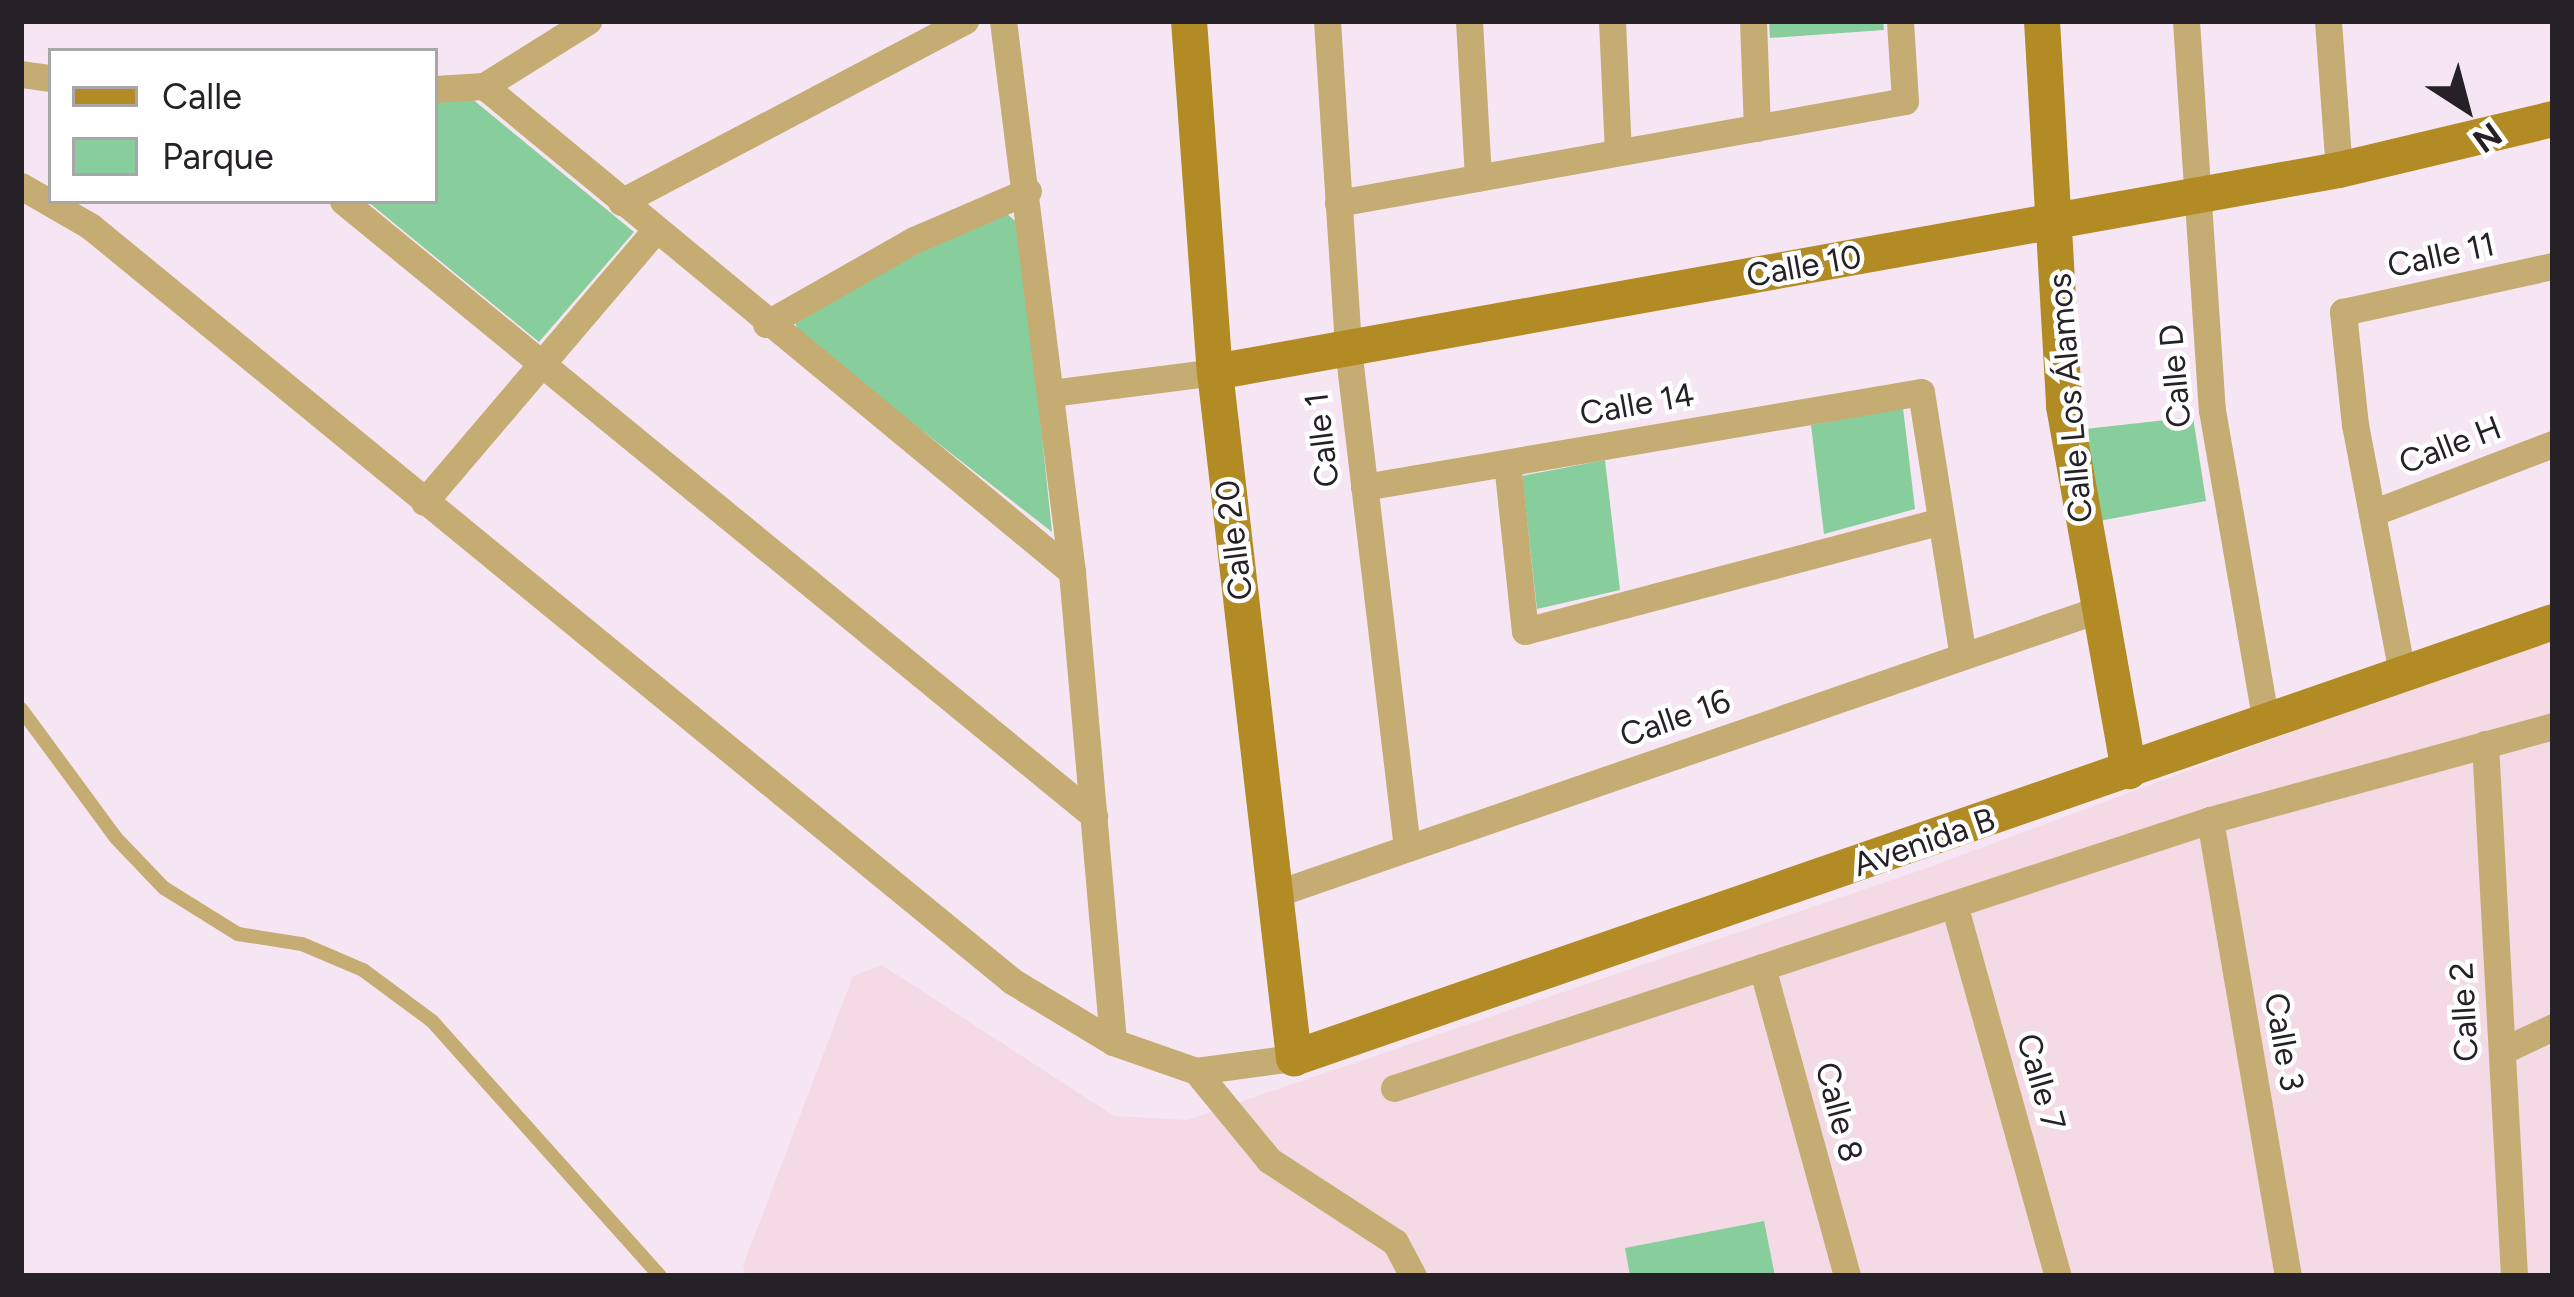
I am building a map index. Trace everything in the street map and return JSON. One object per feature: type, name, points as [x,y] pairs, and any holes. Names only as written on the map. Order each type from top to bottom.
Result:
[{"type":"street","points":[[438,89],[484,86],[588,21]]},
{"type":"street","points":[[621,202],[965,21]]},
{"type":"street","points":[[1003,21],[1028,191],[1072,572],[1112,1042]]},
{"type":"street","name":"Calle 20","points":[[1189,21],[1215,372],[1294,1058]]},
{"type":"street","name":"Calle 1","points":[[1327,21],[1348,348],[1407,848]]},
{"type":"street","points":[[1469,21],[1478,178]]},
{"type":"street","points":[[1612,21],[1618,152]]},
{"type":"street","points":[[1753,21],[1756,128]]},
{"type":"street","points":[[1338,203],[1905,101],[1900,21]]},
{"type":"street","name":"Calle Los Álamos","points":[[2042,21],[2064,406],[2129,771]]},
{"type":"street","name":"Calle D","points":[[2186,21],[2212,410],[2266,722]]},
{"type":"street","points":[[2331,22],[2339,170]]},
{"type":"street","points":[[484,86],[766,324],[1072,572]]},
{"type":"street","name":"Calle 10","points":[[1051,393],[1215,372],[2197,196],[2339,170],[2553,119]]},
{"type":"street","points":[[21,186],[48,202]]},
{"type":"street","points":[[766,324],[914,240],[1028,191]]},
{"type":"street","points":[[52,204],[90,226],[945,928],[1112,1042],[1196,1071],[1294,1058]]},
{"type":"street","points":[[347,204],[1094,816]]},
{"type":"street","points":[[424,502],[655,231]]},
{"type":"street","name":"Calle 11","points":[[2372,513],[2343,312],[2553,266]]},
{"type":"street","name":"Calle 14","points":[[1364,487],[1921,392],[1939,522]]},
{"type":"street","name":"Calle H","points":[[2372,513],[2553,444]]},
{"type":"street","points":[[1507,463],[1526,631],[1939,522],[1963,656]]},
{"type":"street","points":[[2372,513],[2402,673]]},
{"type":"street","name":"Calle 16","points":[[1275,894],[2097,610]]},
{"type":"street","name":"Avenida B","points":[[1294,1058],[2553,622]]},
{"type":"street","points":[[1394,1088],[1955,908],[2210,820],[2553,726]]},
{"type":"street","name":"Calle 2","points":[[2485,745],[2514,1276]]},
{"type":"street","name":"Calle 3","points":[[2210,820],[2288,1276]]},
{"type":"street","name":"Calle 7","points":[[1955,908],[2057,1276]]},
{"type":"street","name":"Calle 8","points":[[1762,967],[1847,1276]]},
{"type":"street","points":[[2502,1052],[2553,1027]]},
{"type":"street","points":[[1196,1071],[1261,1153],[1395,1242],[1413,1276]]},
{"type":"lane","points":[[21,709],[106,824],[164,888],[238,934],[302,944],[363,970],[432,1021],[660,1276]]},
{"type":"shaded area","points":[[2553,642],[2553,1276],[746,1276],[743,1266],[853,976],[882,965],[1114,1116],[1187,1120],[1930,867],[2433,679]]},
{"type":"green space","points":[[1769,21],[1883,21],[1884,30],[1770,38]]},
{"type":"green space","points":[[471,98],[634,232],[539,342],[371,204],[438,204],[438,102]]},
{"type":"green space","points":[[1001,209],[1020,225],[1052,532],[798,334],[795,320]]},
{"type":"green space","points":[[1903,408],[1915,509],[1824,534],[1811,425]]},
{"type":"green space","points":[[2193,417],[2206,501],[2099,521],[2085,429]]},
{"type":"green space","points":[[1605,460],[1620,590],[1537,609],[1522,476]]},
{"type":"green space","points":[[1764,1221],[1775,1276],[1630,1276],[1625,1248]]}]
